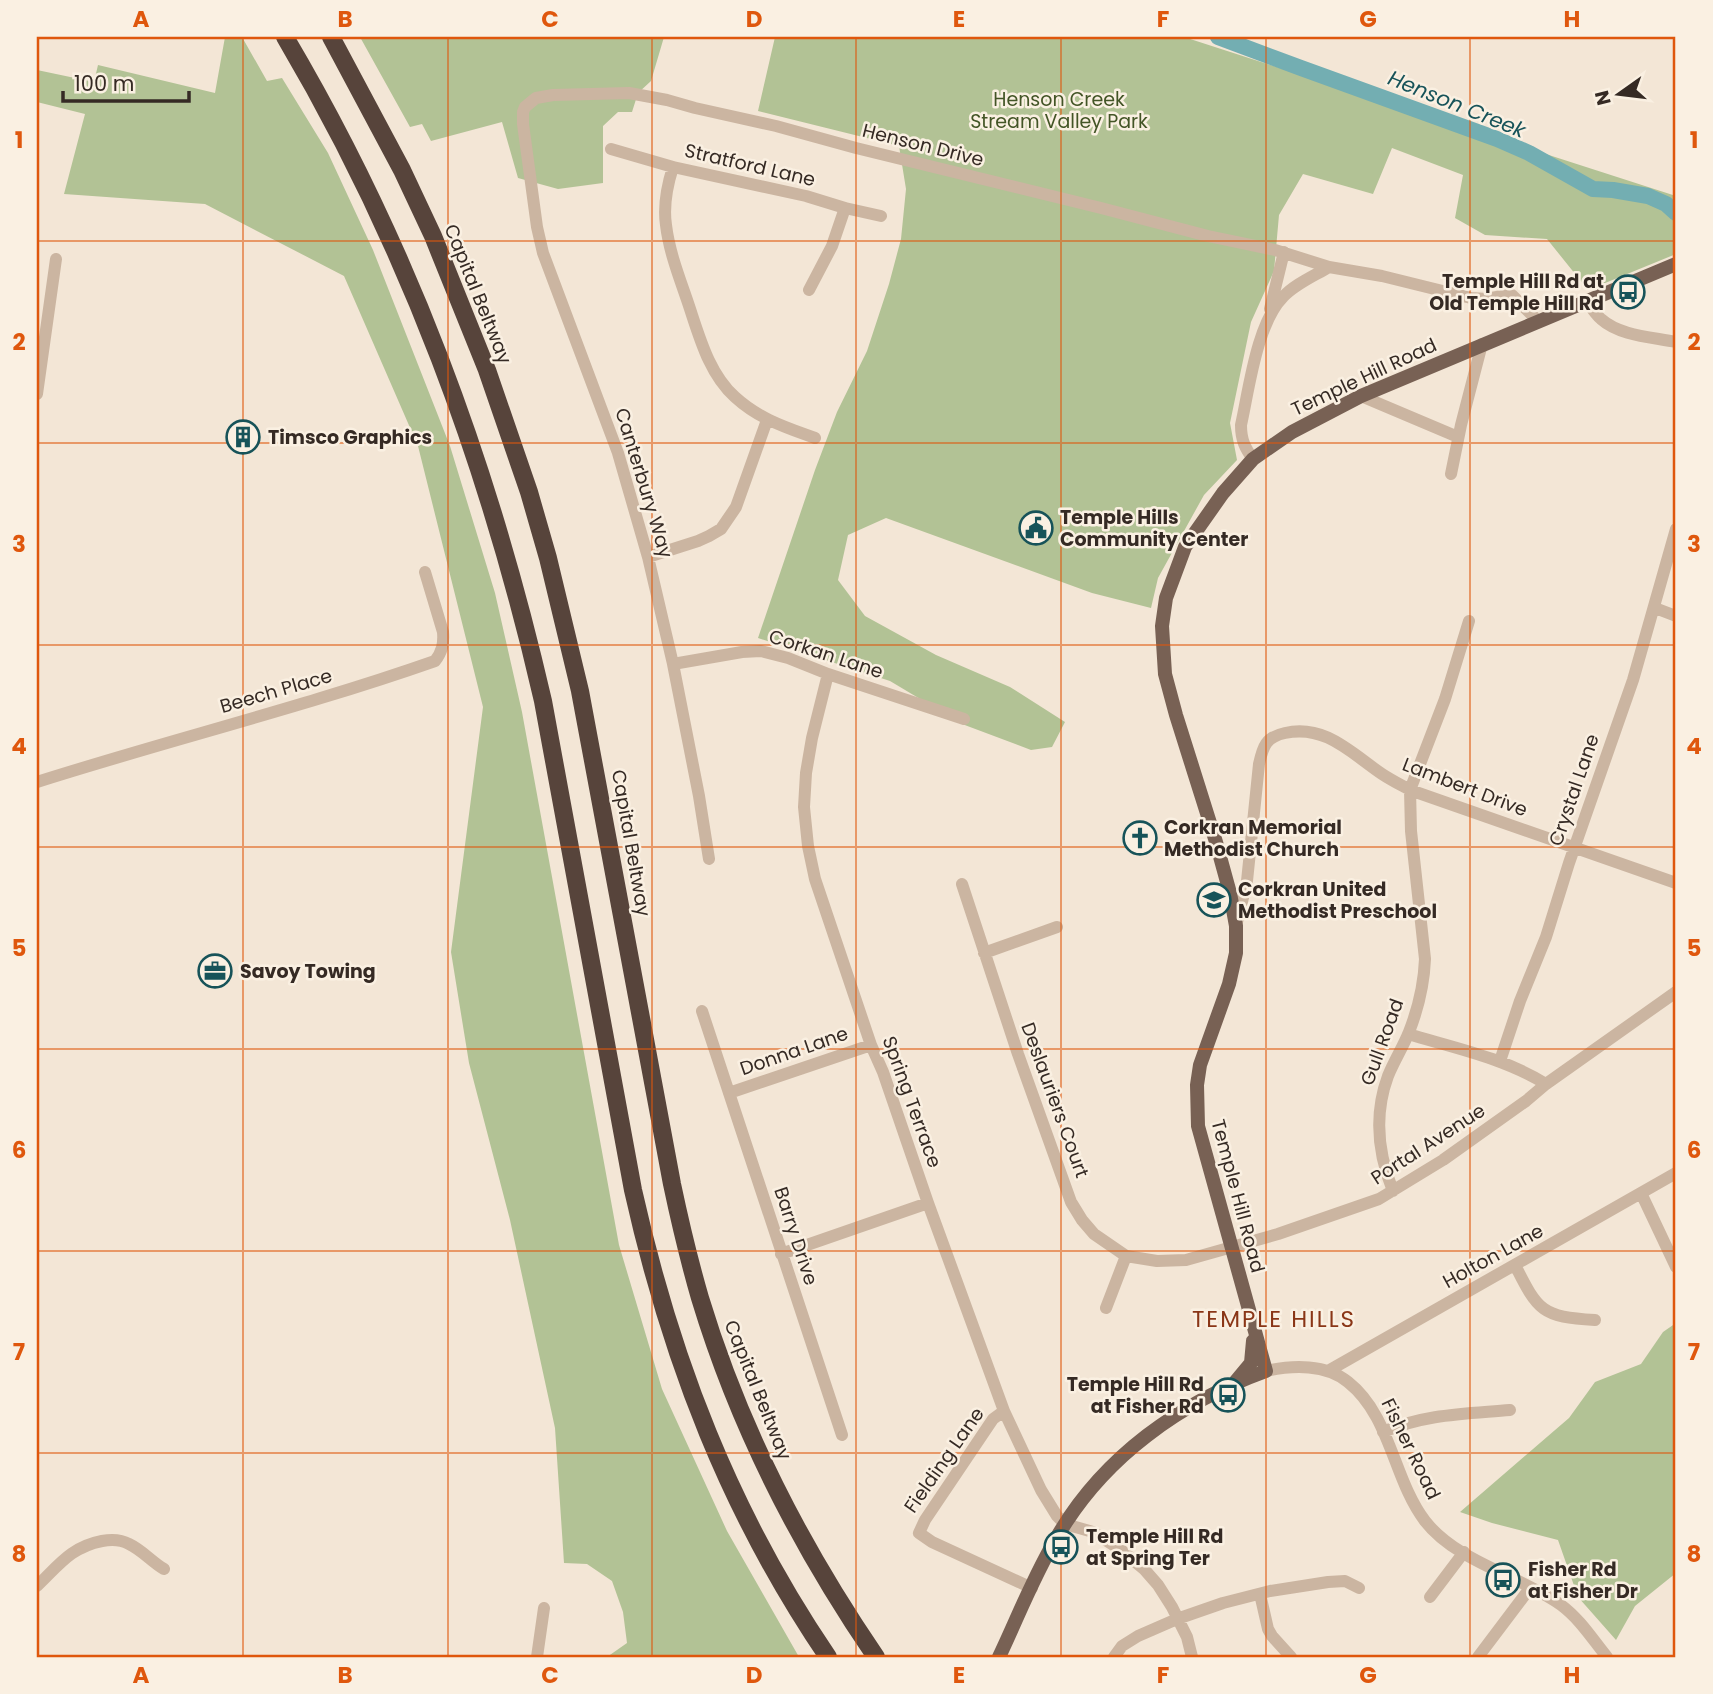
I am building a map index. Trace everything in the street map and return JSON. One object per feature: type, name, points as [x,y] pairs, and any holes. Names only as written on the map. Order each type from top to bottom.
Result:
[{"type":"highway","points":[[285,37],[333,121],[396,250],[472,444],[510,569],[543,701],[633,1190],[663,1308],[697,1408],[737,1501],[785,1590],[828,1657]]},
{"type":"highway","name":"Capital Beltway","points":[[331,37],[391,149],[433,236],[487,370],[529,492],[558,596],[580,691],[675,1197],[700,1298],[734,1396],[773,1485],[821,1573],[876,1657]]},
{"type":"main road","name":"Temple Hill Road","points":[[1266,1371],[1198,1126],[1200,1065],[1229,984],[1236,953],[1236,926],[1216,842],[1165,674],[1162,626],[1166,598],[1185,547],[1223,493],[1253,459],[1292,432],[1362,396],[1676,264]]},
{"type":"main road","points":[[1232,1384],[1251,1363],[1254,1345],[1251,1318]]},
{"type":"main road","points":[[999,1657],[1056,1536],[1098,1481],[1139,1441],[1181,1411],[1232,1384],[1266,1371]]},
{"type":"street","name":"Henson Drive","points":[[523,124],[525,107],[536,98],[553,95],[629,93],[667,100],[1284,253],[1329,267],[1382,276],[1471,298],[1488,299],[1512,295],[1538,321]]},
{"type":"street","name":"Canterbury Way","points":[[523,124],[543,253],[618,453],[648,557],[673,664],[709,859]]},
{"type":"street","name":"Stratford Lane","points":[[611,149],[673,167],[806,196],[881,216]]},
{"type":"street","points":[[673,167],[665,202],[666,226],[674,260],[704,351],[722,383],[733,396],[767,420],[815,438]]},
{"type":"street","points":[[809,290],[832,246],[845,208]]},
{"type":"street","points":[[1253,459],[1244,446],[1241,425],[1256,355],[1284,253]]},
{"type":"street","points":[[37,394],[56,259]]},
{"type":"street","points":[[1267,319],[1285,295],[1329,267]]},
{"type":"street","points":[[1587,301],[1598,317],[1609,325],[1676,342]]},
{"type":"street","points":[[1451,474],[1482,344]]},
{"type":"street","points":[[1362,396],[1458,438]]},
{"type":"street","points":[[648,557],[698,541],[721,528],[736,507],[767,420]]},
{"type":"street","name":"Crystal Lane","points":[[1500,1061],[1520,1001],[1546,937],[1629,690],[1676,529]]},
{"type":"street","name":"Beech Place","points":[[37,782],[301,705],[435,661],[441,654],[443,632],[425,572]]},
{"type":"street","points":[[1655,608],[1676,616]]},
{"type":"street","name":"Gull Road","points":[[1393,1191],[1385,1172],[1379,1144],[1381,1105],[1387,1077],[1408,1034],[1418,1004],[1425,959],[1410,831],[1410,790],[1445,699],[1469,621]]},
{"type":"street","name":"Corkan Lane","points":[[673,664],[761,651],[964,719]]},
{"type":"street","name":"Spring Terrace","points":[[828,674],[806,773],[804,807],[815,879],[1003,1411],[1041,1490],[1065,1524]]},
{"type":"street","name":"Lambert Drive","points":[[1236,926],[1247,881],[1262,748],[1279,734],[1289,732],[1315,733],[1332,739],[1410,790],[1676,883]]},
{"type":"street","name":"Deslauriers Court","points":[[961,884],[1071,1202],[1094,1234],[1126,1256]]},
{"type":"street","points":[[984,953],[1057,927]]},
{"type":"street","name":"Portal Avenue","points":[[1126,1256],[1186,1260],[1278,1234],[1352,1209],[1393,1191],[1494,1125],[1546,1084],[1676,992]]},
{"type":"street","name":"Barry Drive","points":[[702,1011],[842,1435]]},
{"type":"street","points":[[1408,1034],[1500,1061],[1546,1084]]},
{"type":"street","name":"Donna Lane","points":[[729,1093],[872,1045]]},
{"type":"street","name":"Holton Lane","points":[[1328,1371],[1676,1173]]},
{"type":"street","points":[[1641,1193],[1676,1267]]},
{"type":"street","points":[[781,1254],[928,1203]]},
{"type":"street","points":[[1106,1308],[1126,1256]]},
{"type":"street","points":[[1515,1265],[1535,1302],[1546,1311],[1595,1320]]},
{"type":"street","name":"Fisher Road","points":[[1266,1371],[1296,1366],[1328,1371],[1349,1382],[1371,1407],[1426,1522],[1444,1539],[1464,1552],[1563,1607],[1607,1657]]},
{"type":"street","points":[[1383,1432],[1404,1423],[1441,1415],[1510,1410]]},
{"type":"street","name":"Fielding Lane","points":[[1003,1411],[993,1419],[919,1532],[932,1542],[1032,1588]]},
{"type":"street","points":[[1065,1524],[1093,1532],[1132,1558],[1158,1585],[1178,1619],[1192,1657]]},
{"type":"street","points":[[37,1586],[77,1549],[111,1539],[127,1543],[164,1569]]},
{"type":"street","points":[[1430,1597],[1464,1552]]},
{"type":"street","points":[[1114,1657],[1122,1646],[1138,1636],[1223,1603],[1328,1581],[1345,1581],[1359,1588]]},
{"type":"street","points":[[1478,1657],[1530,1588]]},
{"type":"street","points":[[1260,1594],[1268,1629],[1291,1657]]},
{"type":"street","points":[[537,1657],[544,1608]]},
{"type":"green space","points":[[225,37],[242,37],[267,81],[282,78],[328,153],[373,250],[450,446],[495,593],[522,712],[619,1245],[662,1389],[727,1531],[799,1657],[607,1657],[627,1643],[623,1612],[612,1581],[587,1564],[564,1563],[555,1428],[510,1220],[469,1063],[451,952],[483,707],[418,446],[344,276],[205,204],[64,194],[85,114],[37,102],[37,70],[94,82],[98,65],[215,93]]},
{"type":"green space","points":[[360,37],[664,37],[651,81],[638,93],[632,112],[618,112],[603,126],[603,183],[558,189],[518,178],[502,122],[431,141],[422,124],[410,127]]},
{"type":"green space","name":"Henson Creek Stream Valley Park","points":[[775,37],[1184,37],[1676,196],[1676,254],[1588,290],[1547,239],[1485,235],[1455,218],[1463,175],[1392,148],[1373,194],[1303,174],[1279,215],[1274,271],[1251,322],[1230,423],[1237,460],[1204,495],[1158,578],[1151,608],[1092,593],[886,518],[848,535],[838,580],[865,616],[936,655],[1010,687],[1065,722],[1052,747],[1031,750],[962,724],[890,681],[758,638],[837,412],[867,351],[901,239],[906,189],[899,146],[758,111]]},
{"type":"green space","points":[[1676,1323],[1676,1573],[1635,1606],[1616,1640],[1578,1597],[1558,1540],[1460,1512],[1569,1418],[1595,1382],[1641,1364],[1663,1332]]},
{"type":"waterway","name":"Henson Creek","points":[[1218,37],[1497,139],[1529,153],[1593,189],[1648,196],[1666,204],[1676,213]]},
{"type":"place","name":"Temple Hill Rd at Old Temple Hill Rd","points":[[1628,292]]},
{"type":"place","name":"Timsco Graphics","points":[[243,437]]},
{"type":"place","name":"Temple Hills Community Center","points":[[1036,528]]},
{"type":"place","name":"Corkran Memorial Methodist Church","points":[[1140,838]]},
{"type":"place","name":"Corkran United Methodist Preschool","points":[[1214,900]]},
{"type":"place","name":"Savoy Towing","points":[[215,971]]},
{"type":"place","name":"Temple Hill Rd at Fisher Rd","points":[[1228,1395]]},
{"type":"place","name":"Temple Hill Rd at Spring Ter","points":[[1061,1547]]},
{"type":"place","name":"Fisher Rd at Fisher Dr","points":[[1503,1580]]},
{"type":"district","name":"TEMPLE HILLS","points":[[1274,1319]]}]
